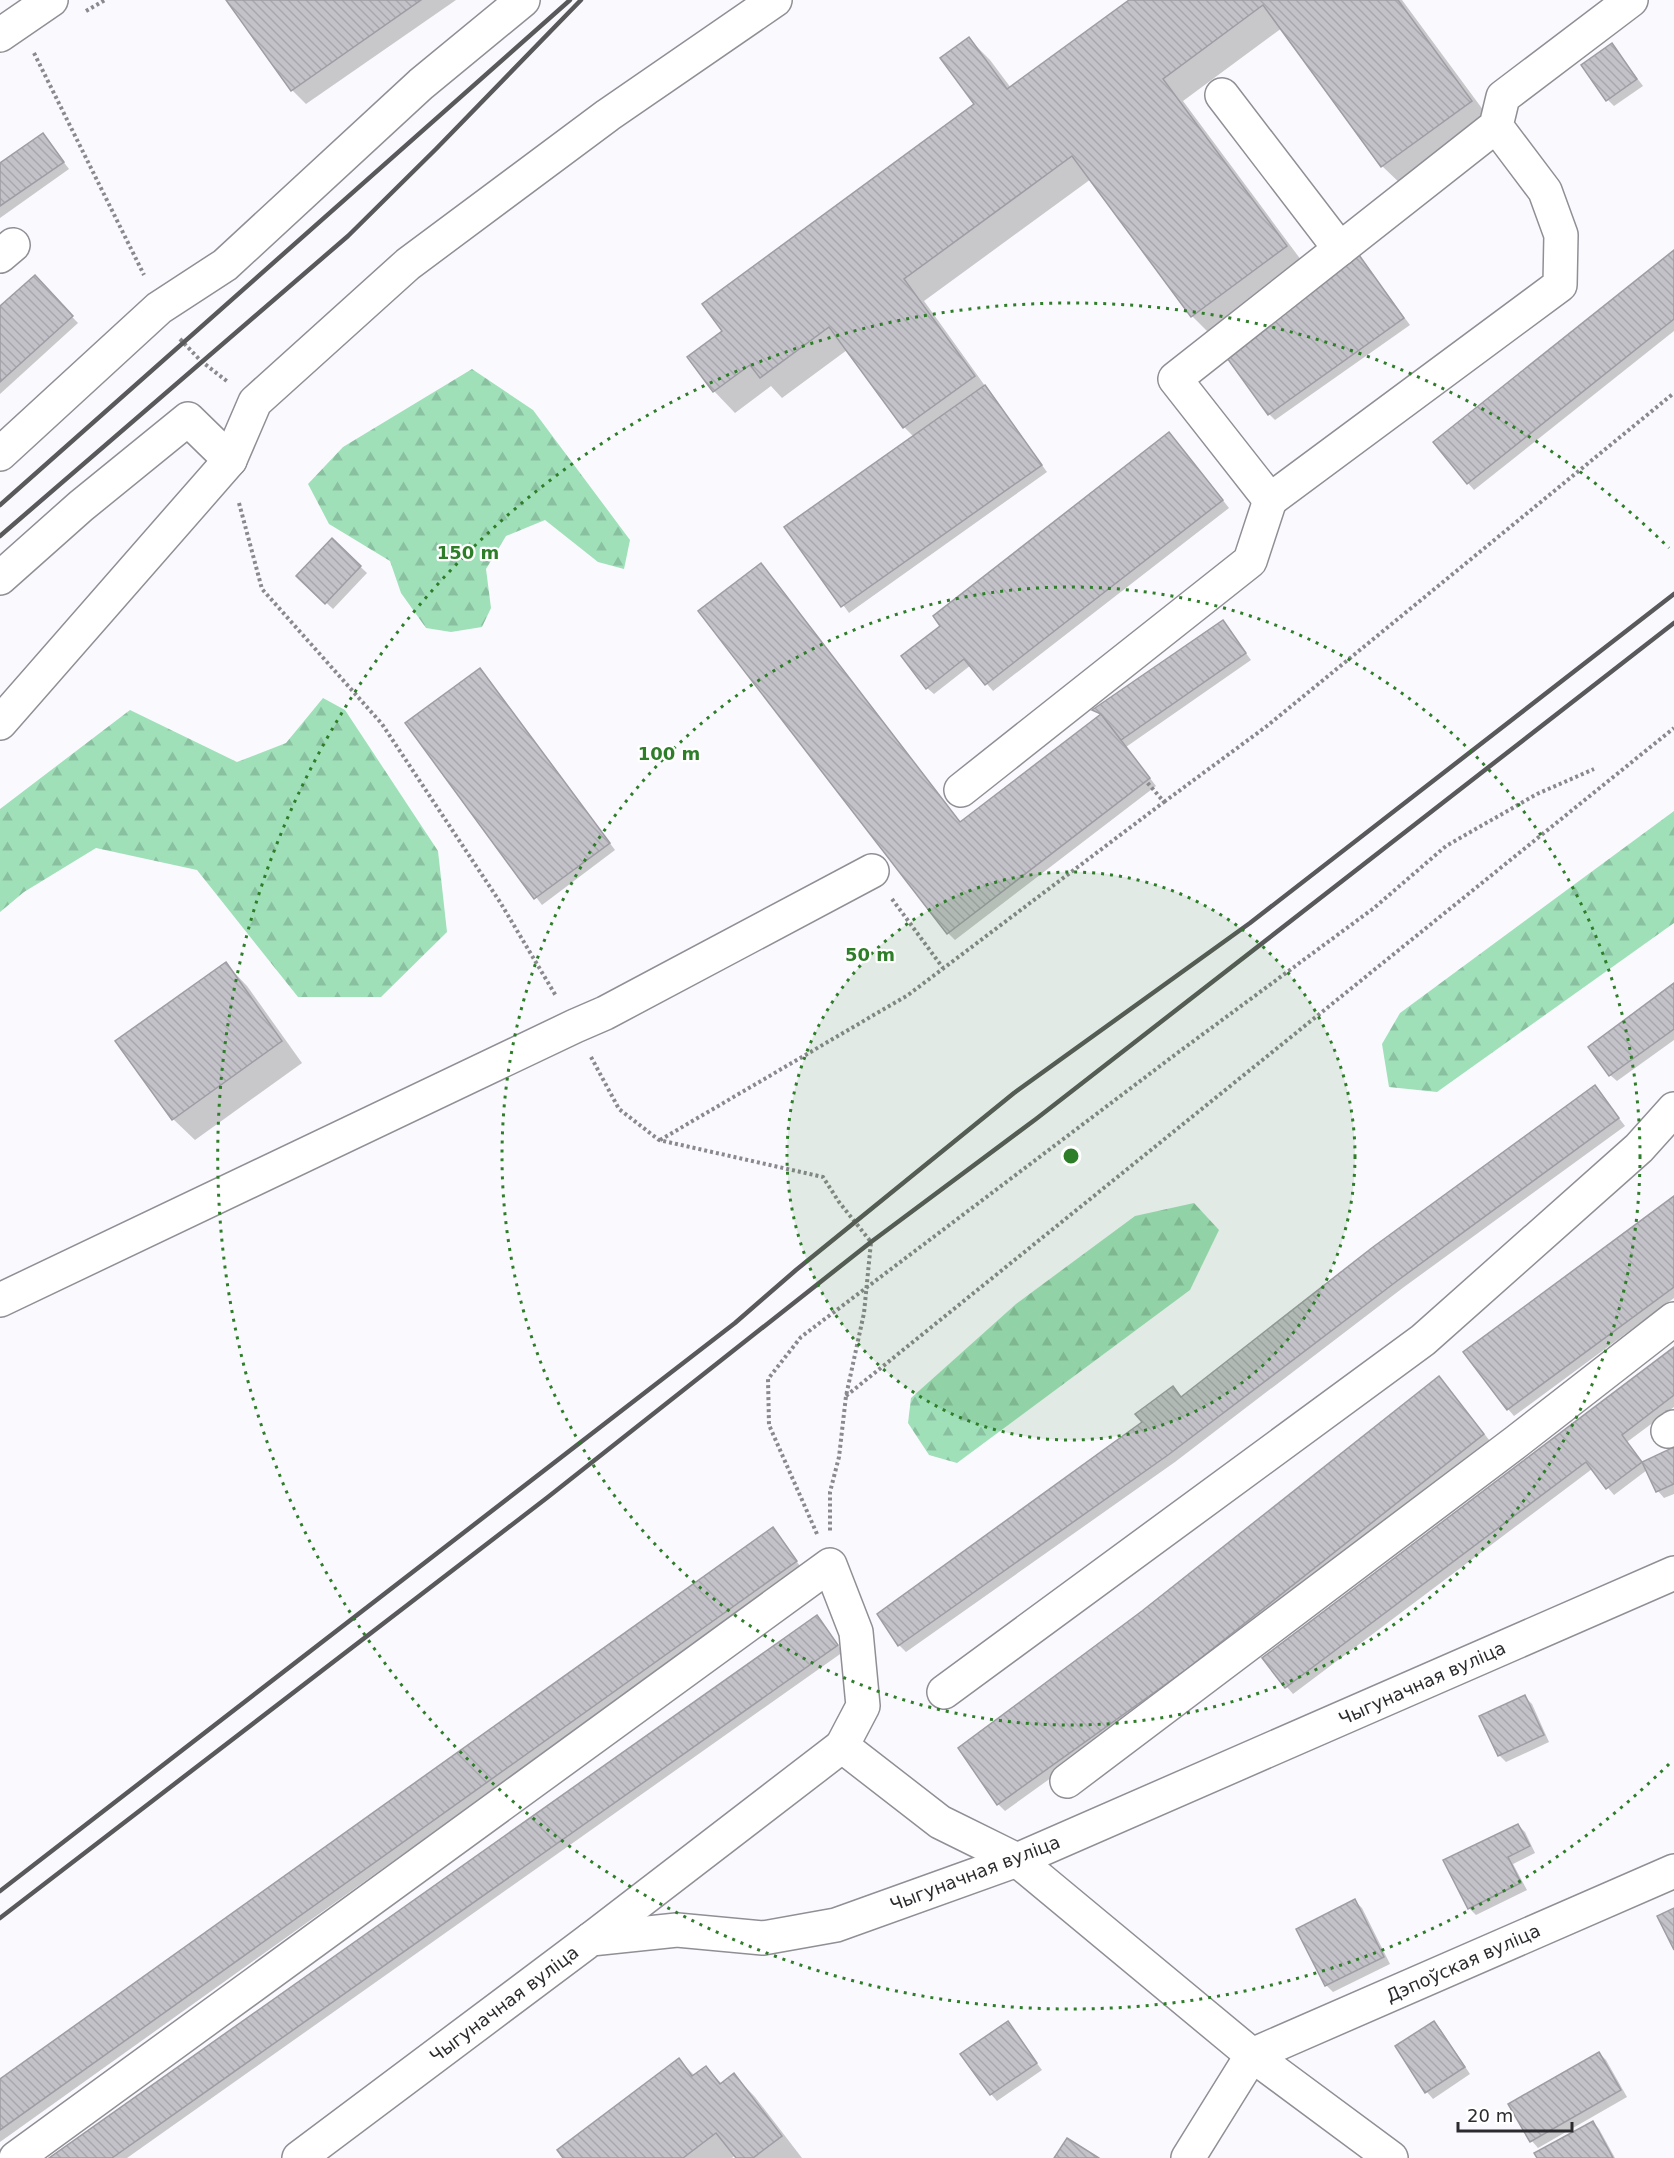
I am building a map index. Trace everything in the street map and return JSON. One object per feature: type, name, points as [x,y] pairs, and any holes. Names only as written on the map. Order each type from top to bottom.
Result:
[{"type":"street","points":[[0,35],[51,0]]},
{"type":"street","points":[[0,454],[159,308],[225,265],[421,84],[524,0]]},
{"type":"street","points":[[0,723],[230,460],[255,402],[408,264],[608,115],[775,0]]},
{"type":"street","points":[[1270,500],[1175,379],[1496,126],[1503,97],[1631,0]]},
{"type":"street","points":[[1222,95],[1340,249]]},
{"type":"street","points":[[961,790],[1250,561],[1270,500],[1560,285],[1561,235],[1545,191],[1496,126]]},
{"type":"street","points":[[0,578],[81,506],[188,419],[230,460]]},
{"type":"street","points":[[0,1300],[605,1013],[872,871]]},
{"type":"street","points":[[944,1692],[1422,1340],[1639,1148],[1674,1109]]},
{"type":"street","points":[[1067,1781],[1516,1442],[1674,1319]]},
{"type":"street","points":[[16,2158],[830,1565],[856,1632],[863,1706],[842,1746],[591,1939]]},
{"type":"street","name":"Чыгуначная вуліца","points":[[299,2158],[591,1939],[677,1930],[763,1938],[836,1925],[1017,1860],[1674,1573]]},
{"type":"street","points":[[842,1746],[940,1822],[1017,1860],[1252,2055],[1391,2158]]},
{"type":"street","name":"Дэпоўская вуліца","points":[[1252,2055],[1674,1871]]},
{"type":"street","points":[[1188,2158],[1252,2055]]},
{"type":"path","points":[[31,46],[66,119]]},
{"type":"path","points":[[659,1140],[908,995],[1267,726],[1674,393]]},
{"type":"path","points":[[230,460],[244,527],[262,590],[382,724],[500,902],[574,1026],[619,1110],[659,1140],[823,1177],[839,1202],[871,1242],[864,1313],[846,1396],[839,1457],[830,1492],[830,1565]]},
{"type":"path","points":[[846,1396],[1674,728]]},
{"type":"path","points":[[830,1565],[769,1425],[768,1379],[801,1337],[1374,908],[1446,846],[1537,794],[1594,769]]},
{"type":"path","points":[[1146,781],[1164,802]]},
{"type":"path","points":[[872,871],[943,968]]},
{"type":"green space","points":[[472,369],[533,410],[630,540],[624,569],[598,562],[545,520],[506,536],[486,569],[491,608],[482,627],[451,632],[426,628],[401,593],[390,561],[329,524],[308,484],[343,447]]},
{"type":"green space","points":[[323,698],[345,710],[438,851],[447,932],[381,997],[298,997],[197,870],[96,848],[24,892],[0,912],[0,809],[130,710],[237,762],[286,743]]},
{"type":"green space","points":[[1674,811],[1674,923],[1437,1092],[1389,1087],[1382,1044],[1400,1013]]},
{"type":"green space","points":[[1194,1203],[1219,1230],[1190,1290],[957,1463],[929,1455],[908,1423],[911,1398],[1016,1304],[1135,1216]]},
{"type":"building","points":[[226,0],[421,0],[291,91]]},
{"type":"building","points":[[1129,0],[1398,0],[1472,101],[1381,167],[1263,5],[1163,79],[1287,246],[1191,317],[1072,156],[904,279],[975,376],[903,428],[829,327],[760,378],[750,365],[713,392],[687,357],[722,331],[702,304],[974,104],[940,58],[969,37],[1007,89]]},
{"type":"building","points":[[1612,43],[1637,79],[1606,101],[1581,65]]},
{"type":"building","points":[[43,133],[64,162],[0,206],[0,163]]},
{"type":"building","points":[[1674,250],[1674,319],[1467,484],[1433,442]]},
{"type":"building","points":[[1359,255],[1404,318],[1268,415],[1222,351]]},
{"type":"building","points":[[35,275],[73,316],[0,382],[0,306]]},
{"type":"building","points":[[985,385],[1042,465],[841,607],[784,527]]},
{"type":"building","points":[[1169,432],[1223,500],[985,685],[964,659],[926,689],[901,656],[940,626],[933,616]]},
{"type":"building","points":[[332,538],[361,566],[325,604],[296,576]]},
{"type":"building","points":[[761,563],[960,822],[1101,714],[1150,778],[947,934],[698,611]]},
{"type":"building","points":[[1223,620],[1246,653],[1121,740],[1101,714],[1092,710]]},
{"type":"building","points":[[480,668],[610,843],[534,899],[405,723]]},
{"type":"building","points":[[226,962],[282,1041],[172,1120],[115,1041]]},
{"type":"building","points":[[1674,983],[1674,1029],[1609,1076],[1588,1047]]},
{"type":"building","points":[[1595,1085],[1619,1118],[1397,1281],[1168,1455],[898,1646],[877,1614],[1142,1422],[1135,1414],[1173,1386],[1181,1397],[1373,1247]]},
{"type":"building","points":[[1674,1196],[1674,1287],[1507,1410],[1463,1352]]},
{"type":"building","points":[[1674,1347],[1674,1395],[1622,1435],[1642,1462],[1606,1489],[1586,1462],[1285,1688],[1262,1658]]},
{"type":"building","points":[[1439,1376],[1484,1434],[1187,1669],[997,1805],[958,1748],[1142,1611]]},
{"type":"building","points":[[1674,1447],[1674,1484],[1656,1492],[1642,1462]]},
{"type":"building","points":[[773,1527],[797,1561],[0,2130],[0,2079]]},
{"type":"building","points":[[817,1615],[838,1645],[112,2158],[49,2158]]},
{"type":"building","points":[[1525,1695],[1544,1735],[1498,1756],[1479,1716]]},
{"type":"building","points":[[1518,1824],[1530,1846],[1508,1857],[1521,1883],[1468,1909],[1443,1860]]},
{"type":"building","points":[[1355,1899],[1384,1957],[1325,1986],[1296,1929]]},
{"type":"building","points":[[1674,1908],[1674,1950],[1657,1916]]},
{"type":"building","points":[[1008,2021],[1037,2063],[990,2095],[960,2054]]},
{"type":"building","points":[[1434,2021],[1465,2067],[1425,2093],[1395,2046]]},
{"type":"building","points":[[1599,2052],[1621,2090],[1530,2142],[1508,2104]]},
{"type":"building","points":[[679,2058],[692,2076],[706,2066],[720,2084],[734,2073],[782,2136],[753,2158],[736,2158],[716,2133],[683,2158],[563,2158],[557,2150]]},
{"type":"building","points":[[1593,2121],[1613,2158],[1537,2158],[1534,2153]]},
{"type":"building","points":[[1067,2138],[1099,2158],[1054,2158]]},
{"type":"railway","points":[[0,505],[570,0]]},
{"type":"railway","points":[[0,536],[348,236],[581,0]]},
{"type":"railway","points":[[0,1891],[735,1323],[796,1270],[1014,1093],[1250,923],[1674,594]]},
{"type":"railway","points":[[0,1918],[548,1497],[871,1242],[1036,1119],[1674,623]]}]
